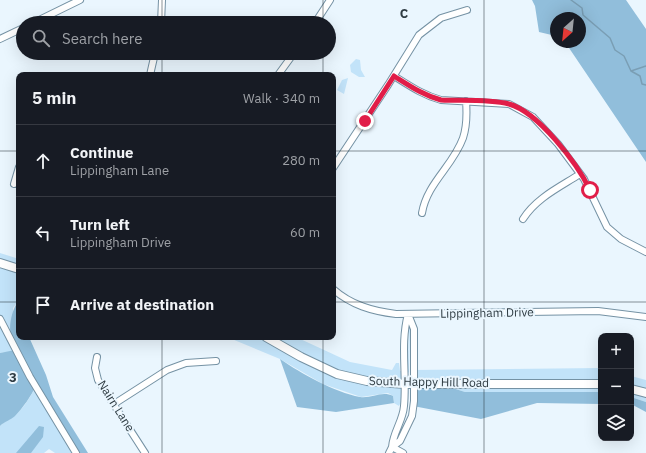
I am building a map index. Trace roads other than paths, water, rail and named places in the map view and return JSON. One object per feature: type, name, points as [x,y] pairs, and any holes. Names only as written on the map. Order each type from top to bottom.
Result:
[{"type":"street","points":[[47,16],[80,0]]},
{"type":"street","points":[[161,16],[162,0]]},
{"type":"street","points":[[320,16],[330,0]]},
{"type":"street","points":[[336,163],[394,76],[412,44],[425,28],[441,18],[467,10]]},
{"type":"street","points":[[0,40],[16,32]]},
{"type":"street","points":[[151,72],[153,60]]},
{"type":"street","points":[[280,72],[289,60]]},
{"type":"street","points":[[394,76],[417,91],[432,97],[509,104],[525,111],[539,122],[580,174],[607,227],[621,239],[646,252]]},
{"type":"street","points":[[422,213],[424,200],[462,139],[467,120],[466,101]]},
{"type":"street","points":[[523,219],[528,211],[540,199],[580,174]]},
{"type":"street","points":[[14,184],[16,177]]},
{"type":"street","points":[[1,266],[16,268]]},
{"type":"street","name":"Lippingham Drive","points":[[336,290],[348,300],[370,309],[408,314],[592,311],[646,317]]},
{"type":"street","points":[[391,450],[392,439],[404,407],[404,327],[408,314]]},
{"type":"street","points":[[391,450],[400,441],[412,416],[414,384],[414,329],[408,314]]},
{"type":"street","points":[[0,319],[30,377],[76,453]]},
{"type":"street","name":"South Happy Hill Road","points":[[271,340],[301,357],[338,374],[367,381],[405,384],[598,384]]},
{"type":"street","name":"Nairn Lane","points":[[97,357],[95,368],[96,375],[145,453]]},
{"type":"street","points":[[114,404],[167,370],[186,363],[216,361]]},
{"type":"street","points":[[634,389],[646,393]]},
{"type":"street","points":[[391,450],[403,453]]},
{"type":"waterway","points":[[571,0],[582,8],[583,15],[610,38],[615,50],[624,56],[631,71],[640,76],[642,84],[646,85]]},
{"type":"waterway","points":[[631,71],[646,66]]}]
